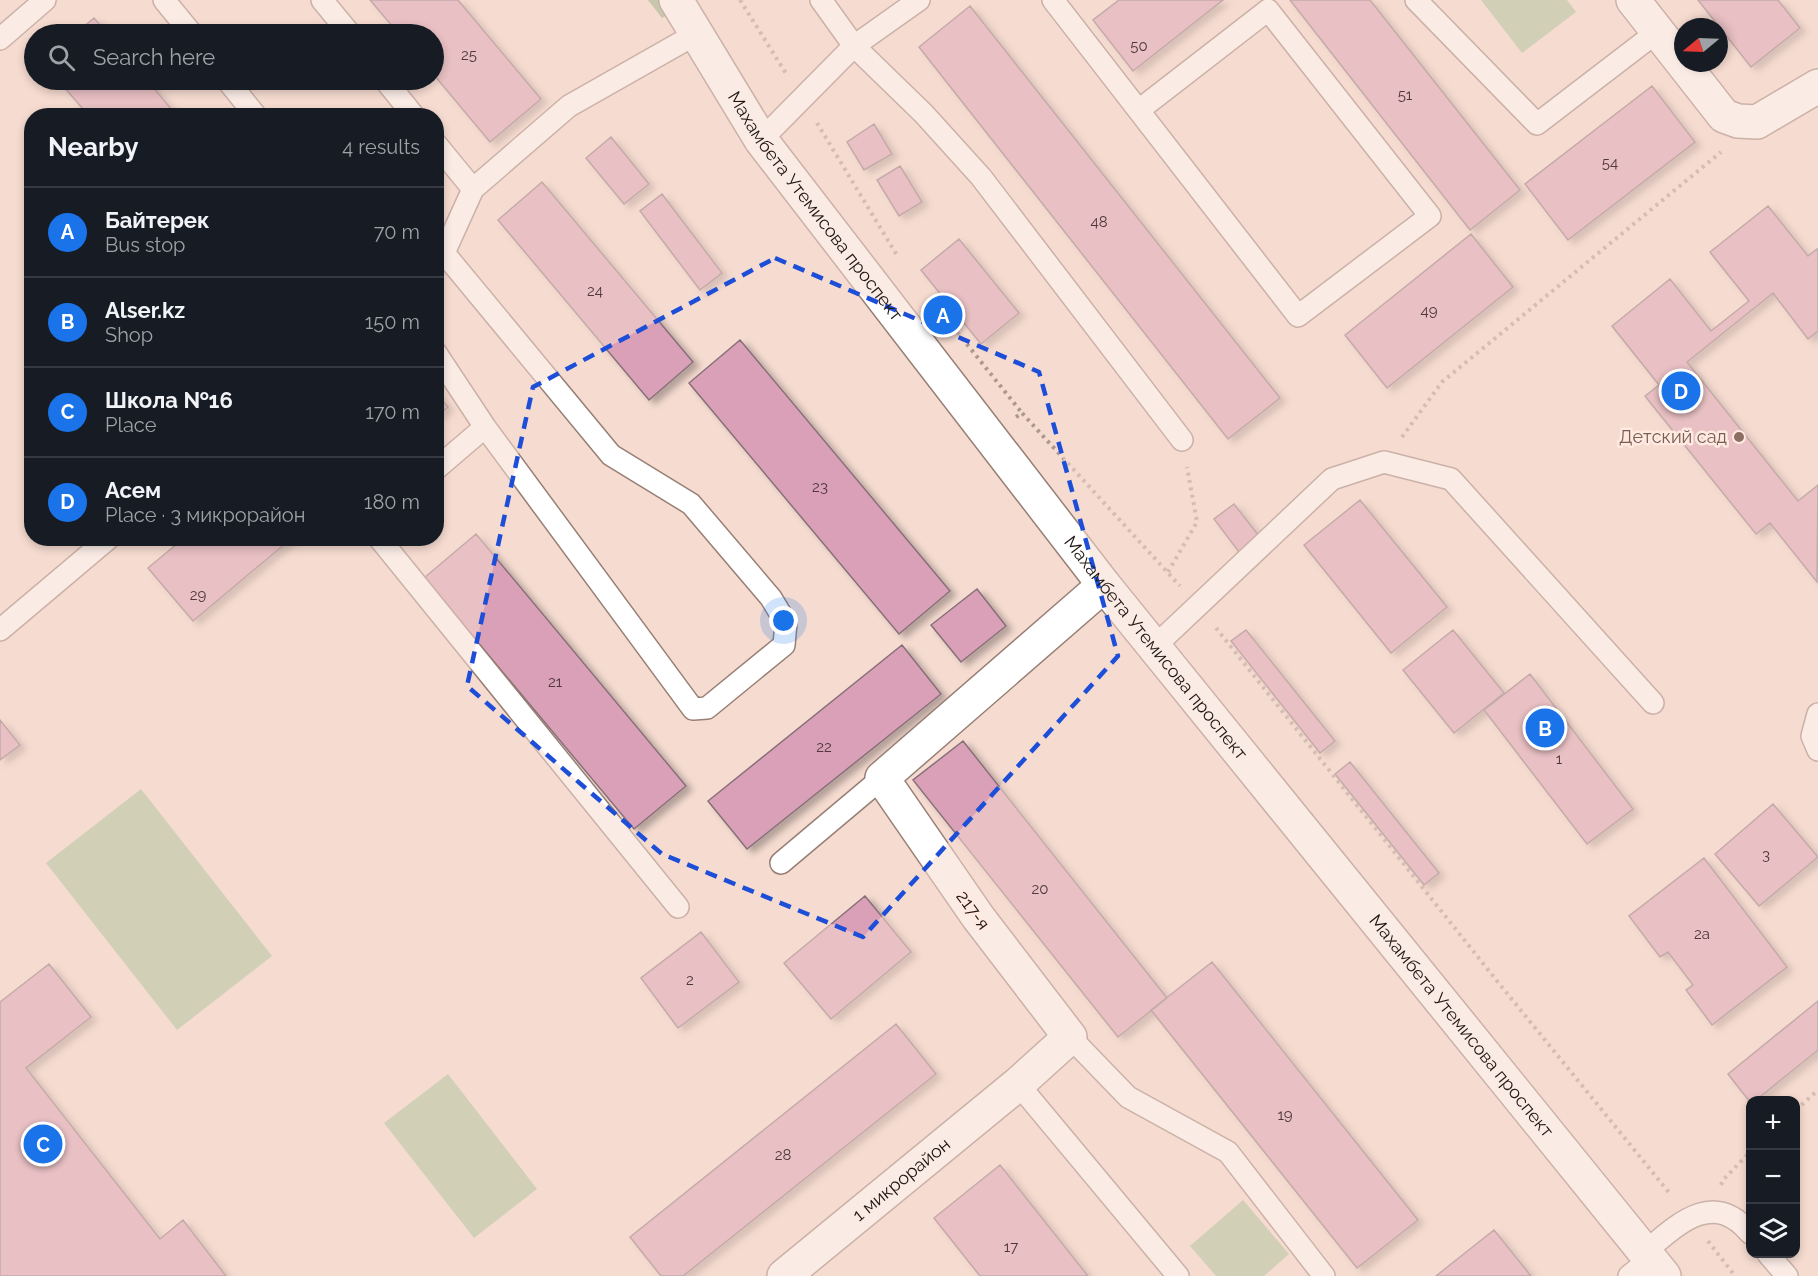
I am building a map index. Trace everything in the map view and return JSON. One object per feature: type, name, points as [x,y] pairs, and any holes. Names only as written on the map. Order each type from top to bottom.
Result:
[{"type":"street","name":"Махамбета Утемисова проспект","points":[[676,0],[761,140],[1104,585],[1647,1266]]},
{"type":"street","points":[[1633,0],[1724,116],[1738,121],[1757,122],[1818,86]]},
{"type":"street","points":[[882,778],[1104,585]]},
{"type":"street","name":"217-я","points":[[882,778],[978,917],[1070,1037]]},
{"type":"street","name":"1 микрорайон","points":[[784,1276],[1018,1084],[1070,1037]]},
{"type":"lane","points":[[0,39],[45,0]]},
{"type":"lane","points":[[164,0],[184,24]]},
{"type":"lane","points":[[322,0],[342,24]]},
{"type":"lane","points":[[821,0],[854,46],[924,114],[981,177],[1182,440]]},
{"type":"lane","points":[[761,140],[854,46],[919,0]]},
{"type":"lane","points":[[1053,0],[1298,316],[1430,216],[1268,10],[1139,110]]},
{"type":"lane","points":[[1416,0],[1537,124],[1657,32]]},
{"type":"lane","points":[[444,248],[473,189],[569,106],[696,34]]},
{"type":"lane","points":[[235,90],[250,108]]},
{"type":"lane","points":[[393,90],[408,108]]},
{"type":"lane","points":[[444,154],[473,189]]},
{"type":"lane","points":[[444,261],[611,455],[691,504],[771,598],[786,623],[784,645],[707,708],[693,709],[485,427],[444,365]]},
{"type":"lane","points":[[444,462],[485,427]]},
{"type":"lane","points":[[1154,647],[1332,479],[1384,462],[1451,479],[1653,703]]},
{"type":"lane","points":[[0,630],[100,546]]},
{"type":"lane","points":[[385,546],[678,907]]},
{"type":"lane","points":[[1818,714],[1812,736],[1818,750]]},
{"type":"lane","points":[[781,863],[882,778]]},
{"type":"lane","points":[[1070,1037],[1128,1098],[1228,1152],[1324,1276]]},
{"type":"lane","points":[[1018,1084],[1178,1276]]},
{"type":"lane","points":[[1647,1266],[1699,1214],[1722,1211],[1746,1228]]},
{"type":"lane","points":[[1771,1258],[1787,1276]]},
{"type":"path","points":[[740,0],[901,262]]},
{"type":"path","points":[[1384,462],[1442,382],[1757,122]]},
{"type":"path","points":[[930,298],[1022,413],[1199,607],[1497,981],[1699,1214],[1735,1276]]},
{"type":"path","points":[[990,437],[1022,413]]},
{"type":"path","points":[[1168,572],[1197,522],[1182,440]]},
{"type":"path","points":[[1800,1106],[1818,1090]]},
{"type":"path","points":[[1699,1214],[1723,1180],[1746,1156]]},
{"type":"highlighted area","points":[[775,258],[1039,372],[1118,656],[863,937],[662,854],[467,686],[533,387]]},
{"type":"green space","points":[[648,0],[663,0],[671,13],[662,18]]},
{"type":"green space","points":[[1481,0],[1567,0],[1576,12],[1522,53]]},
{"type":"green space","points":[[141,789],[272,956],[177,1030],[46,863]]},
{"type":"green space","points":[[448,1074],[537,1189],[474,1238],[384,1123]]},
{"type":"green space","points":[[1243,1200],[1289,1254],[1264,1276],[1216,1276],[1190,1246]]},
{"type":"building","points":[[370,0],[458,0],[541,99],[490,142],[444,87],[444,24],[390,24]]},
{"type":"building","points":[[1119,0],[1223,0],[1133,71],[1093,20]]},
{"type":"building","points":[[1290,0],[1370,0],[1520,190],[1470,230]]},
{"type":"building","points":[[1698,0],[1778,0],[1800,28],[1751,67],[1728,38],[1728,18],[1712,18]]},
{"type":"building","points":[[970,6],[1280,398],[1228,439],[919,47]]},
{"type":"building","points":[[94,18],[99,24],[87,24]]},
{"type":"building","points":[[1652,86],[1695,142],[1568,240],[1525,184]]},
{"type":"building","points":[[67,90],[155,90],[170,108],[82,108]]},
{"type":"building","points":[[874,124],[892,154],[864,170],[847,142]]},
{"type":"building","points":[[611,137],[649,184],[624,204],[586,158]]},
{"type":"building","points":[[900,166],[922,202],[899,216],[877,180]]},
{"type":"building","points":[[542,182],[693,362],[649,400],[498,220]]},
{"type":"building","points":[[662,194],[722,273],[700,290],[640,211]]},
{"type":"building","points":[[1768,206],[1808,256],[1817,249],[1818,251],[1818,331],[1808,339],[1773,293],[1687,362],[1798,501],[1818,485],[1817,582],[1770,523],[1756,534],[1645,396],[1659,385],[1612,326],[1670,279],[1711,331],[1749,301],[1710,252]]},
{"type":"building","points":[[1471,234],[1513,287],[1387,388],[1345,335]]},
{"type":"building","points":[[959,239],[1019,313],[981,344],[921,270]]},
{"type":"building","points":[[740,340],[950,591],[899,634],[689,383]]},
{"type":"building","points":[[1360,500],[1447,607],[1391,653],[1304,545]]},
{"type":"building","points":[[1234,504],[1259,536],[1239,552],[1214,519]]},
{"type":"building","points":[[476,534],[686,786],[634,829],[424,578]]},
{"type":"building","points":[[174,546],[282,546],[193,621],[148,568]]},
{"type":"building","points":[[977,589],[1006,626],[961,662],[931,625]]},
{"type":"building","points":[[1246,630],[1335,741],[1320,753],[1231,641]]},
{"type":"building","points":[[1453,630],[1504,693],[1454,733],[1403,670]]},
{"type":"building","points":[[902,645],[941,694],[747,849],[708,801]]},
{"type":"building","points":[[1530,674],[1633,809],[1587,844],[1484,710]]},
{"type":"building","points":[[0,720],[20,745],[0,760]]},
{"type":"building","points":[[963,741],[1167,998],[1118,1037],[913,780]]},
{"type":"building","points":[[1350,762],[1439,873],[1424,885],[1335,774]]},
{"type":"building","points":[[1773,804],[1818,857],[1759,906],[1715,854]]},
{"type":"building","points":[[1704,858],[1787,967],[1712,1025],[1686,990],[1693,985],[1668,952],[1660,957],[1629,916]]},
{"type":"building","points":[[865,896],[911,952],[831,1019],[784,963]]},
{"type":"building","points":[[701,932],[739,982],[678,1028],[641,978]]},
{"type":"building","points":[[1212,962],[1418,1220],[1357,1268],[1151,1010]]},
{"type":"building","points":[[49,964],[91,1017],[26,1068],[160,1239],[183,1220],[226,1276],[0,1276],[0,1002]]},
{"type":"building","points":[[49,964],[91,1017],[26,1068],[160,1239],[183,1220],[226,1276],[0,1276],[0,1002]]},
{"type":"building","points":[[1818,1001],[1818,1050],[1761,1096],[1746,1097],[1728,1074]]},
{"type":"building","points":[[896,1024],[936,1074],[683,1276],[661,1276],[630,1237]]},
{"type":"building","points":[[1000,1165],[1088,1276],[980,1276],[934,1218]]},
{"type":"building","points":[[1494,1230],[1531,1276],[1436,1276]]},
{"type":"place","name":"Байтерек","points":[[943,315]]},
{"type":"place","name":"Асем","points":[[1681,391]]},
{"type":"place","name":"Детский сад","points":[[1739,437]]},
{"type":"place","name":"Alser.kz","points":[[1545,728]]},
{"type":"place","name":"Школа №16","points":[[43,1144]]}]
